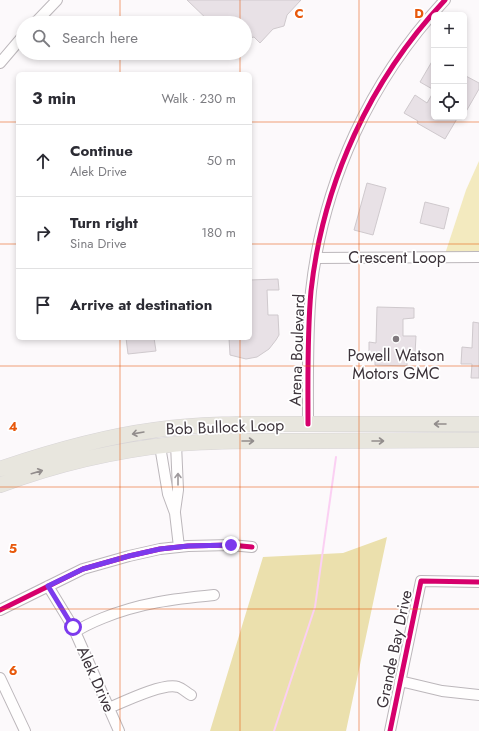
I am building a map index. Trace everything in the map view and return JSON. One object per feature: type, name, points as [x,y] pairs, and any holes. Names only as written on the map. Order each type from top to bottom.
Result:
[{"type":"highway","name":"Bob Bullock Loop","points":[[0,469],[75,446],[155,430],[190,426],[232,424],[479,424]]},
{"type":"highway","name":"Bob Bullock Loop","points":[[0,485],[27,475],[76,461],[132,450],[176,444],[220,441],[479,440]]},
{"type":"street","points":[[41,16],[56,0]]},
{"type":"street","name":"Arena Boulevard","points":[[308,424],[309,324],[311,292],[316,258],[328,205],[339,172],[366,110],[404,50],[445,0]]},
{"type":"street","points":[[0,63],[16,44]]},
{"type":"street","name":"Crescent Loop","points":[[316,258],[479,257]]},
{"type":"street","points":[[175,513],[178,490],[176,444]]},
{"type":"street","points":[[160,446],[168,494],[175,513],[179,547]]},
{"type":"street","points":[[0,610],[83,569],[129,556],[179,547],[231,545],[252,547]]},
{"type":"street","name":"Grande Bay Drive","points":[[390,731],[421,581],[479,582]]},
{"type":"street","name":"Alek Drive","points":[[48,586],[75,632],[119,731]]},
{"type":"street","points":[[75,632],[84,626],[139,605],[173,599],[214,595]]},
{"type":"street","points":[[0,678],[25,731]]},
{"type":"street","points":[[400,681],[442,691],[479,695]]},
{"type":"street","points":[[109,708],[144,693],[168,687],[177,686],[191,695]]},
{"type":"shaded area","points":[[479,161],[479,253],[445,254],[466,190]]},
{"type":"shaded area","points":[[387,537],[346,731],[210,731],[263,557],[343,553]]},
{"type":"building","points":[[187,0],[301,0],[287,15],[284,26],[273,29],[260,43],[254,37],[252,37],[252,16],[204,16]]},
{"type":"building","points":[[431,63],[431,88],[420,82]]},
{"type":"building","points":[[467,77],[479,83],[479,89],[467,110]]},
{"type":"building","points":[[415,95],[427,103],[431,96],[431,120],[456,120],[445,139],[417,123],[418,121],[404,113]]},
{"type":"building","points":[[367,183],[386,188],[373,235],[354,230]]},
{"type":"building","points":[[425,202],[449,208],[444,229],[420,223]]},
{"type":"building","points":[[278,279],[279,290],[267,290],[268,315],[278,315],[279,335],[269,349],[257,357],[246,359],[230,355],[229,340],[252,340],[252,280]]},
{"type":"building","name":"Powell Watson Motors GMC","points":[[377,307],[414,308],[414,318],[403,319],[403,336],[416,336],[415,354],[407,354],[407,366],[375,365],[375,355],[369,355],[369,342],[376,343]]},
{"type":"building","points":[[473,322],[479,323],[479,378],[471,378],[472,364],[461,364],[462,347],[472,348]]},
{"type":"building","points":[[126,340],[154,340],[156,351],[128,354]]},
{"type":"waterway","points":[[274,731],[315,607],[336,457]]},
{"type":"cycle path","points":[[308,424],[308,341],[311,291],[317,250],[326,211],[339,172],[354,135],[373,98],[394,64],[418,31],[445,0]]},
{"type":"cycle path","points":[[0,610],[83,569],[129,556],[160,549],[188,546],[231,545],[252,547]]},
{"type":"cycle path","points":[[390,731],[421,581],[479,582]]},
{"type":"place","name":"Powell Watson Motors GMC","points":[[396,339]]},
{"type":"route","points":[[73,627],[48,586],[83,569],[160,549],[188,546],[231,545]]}]
